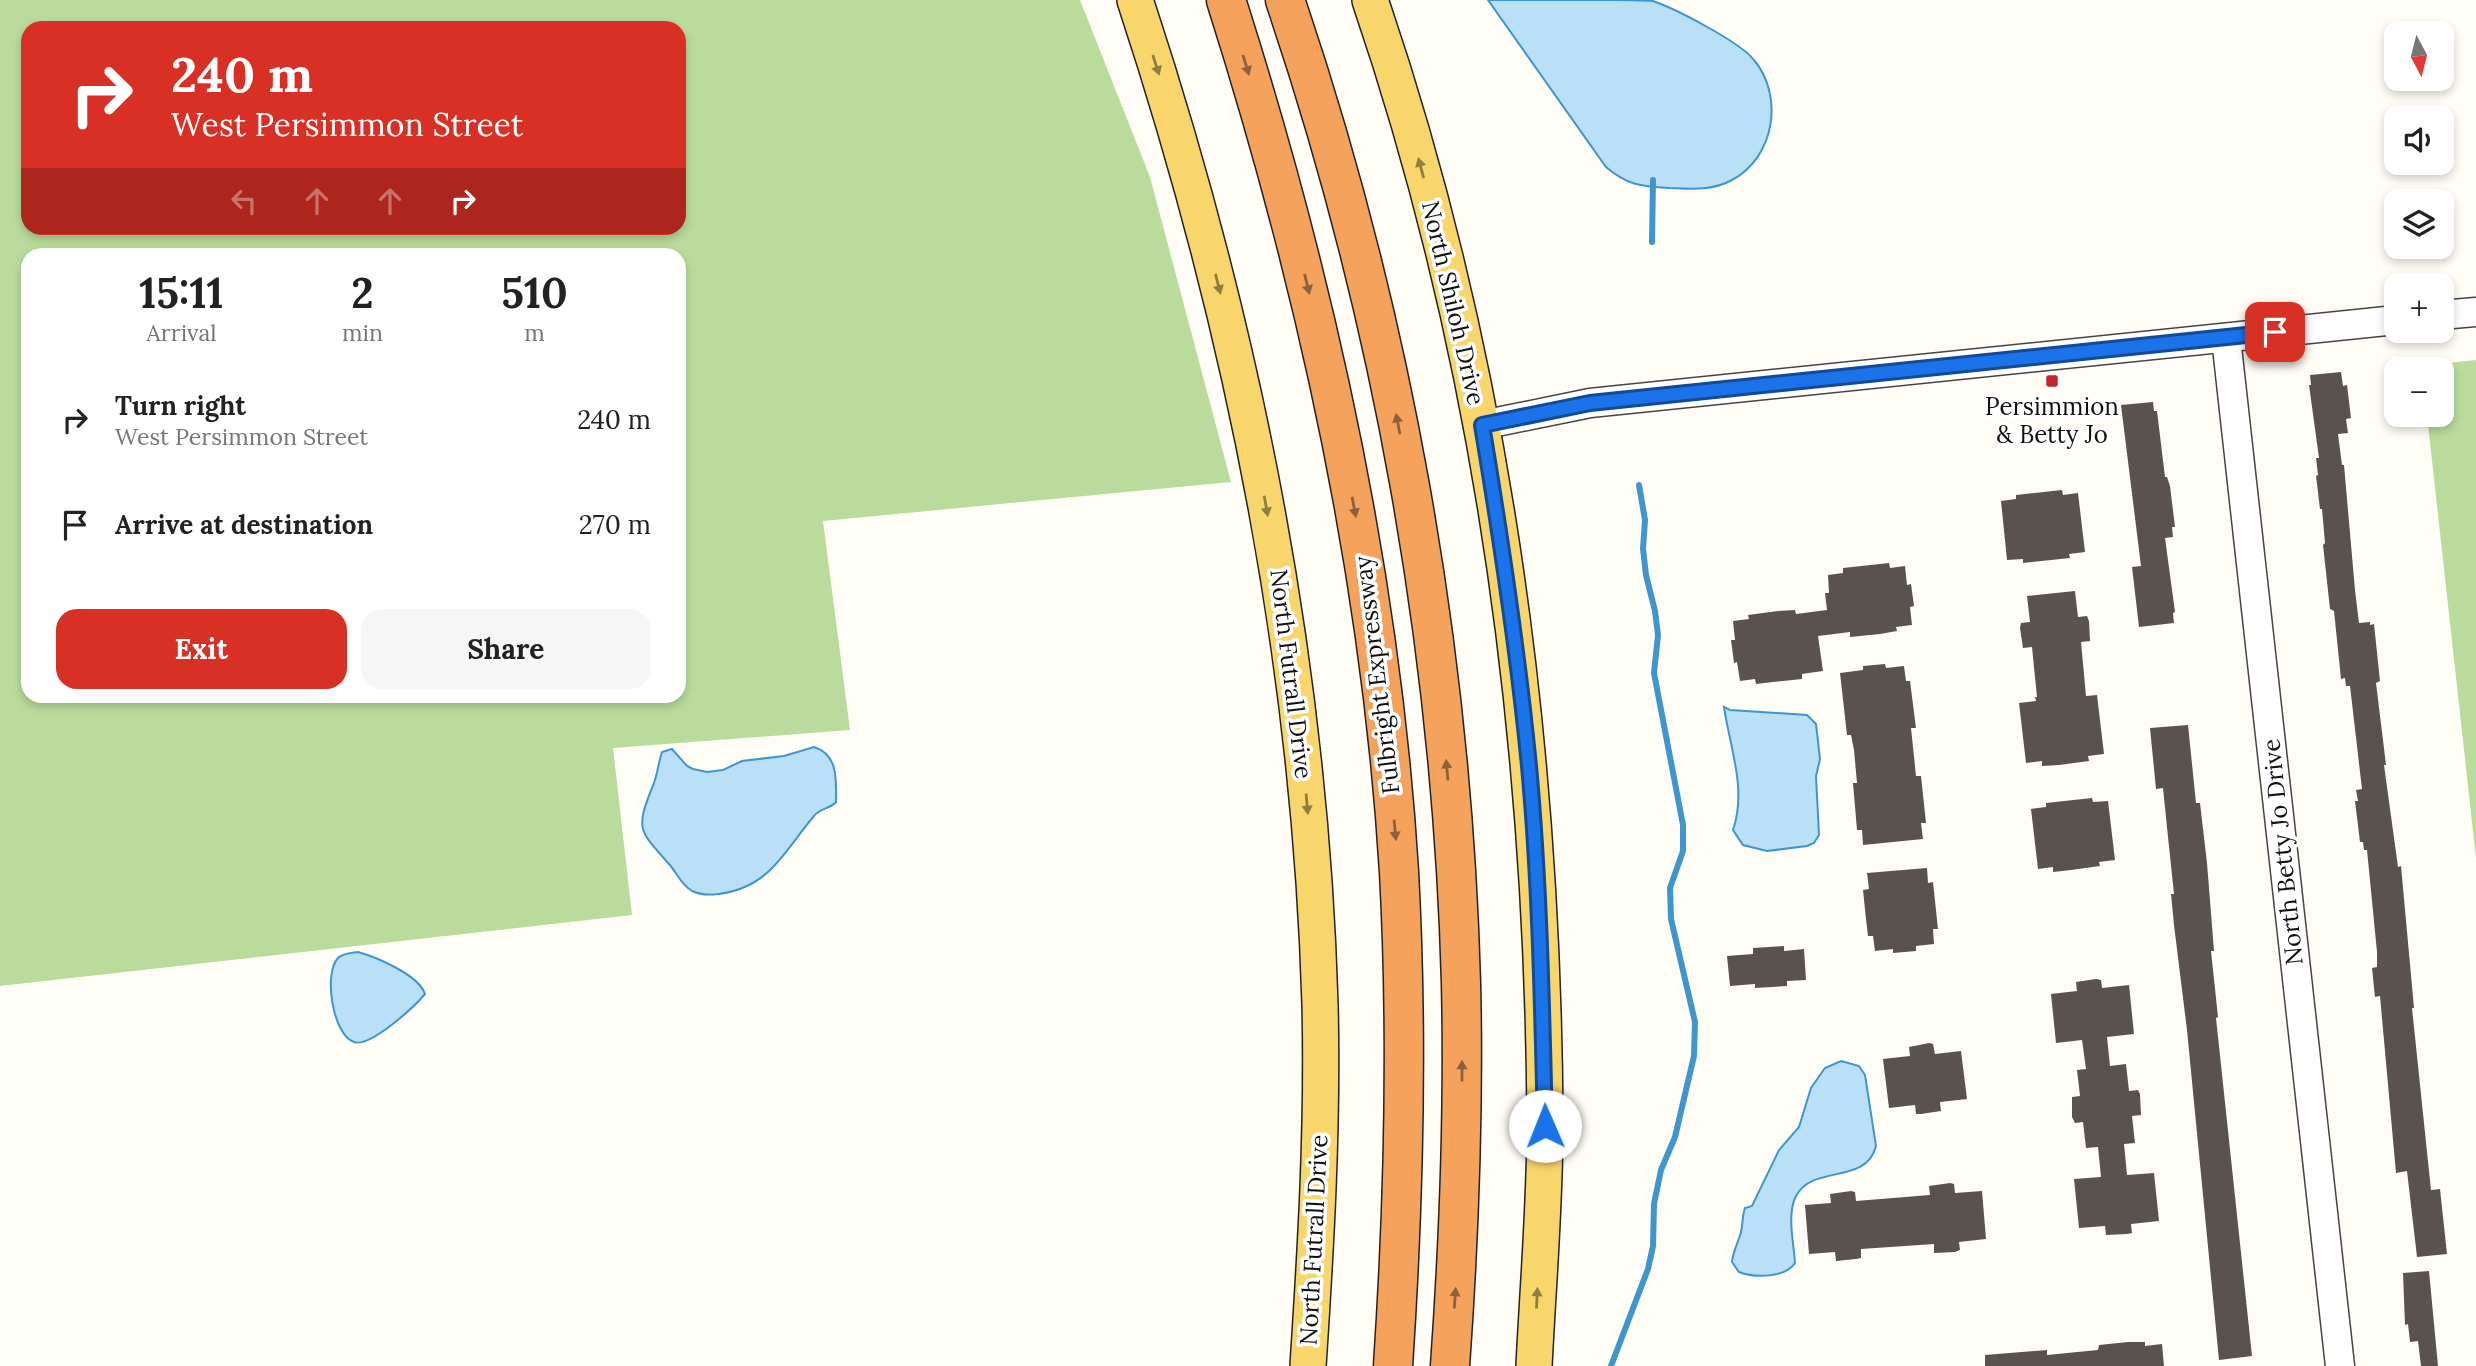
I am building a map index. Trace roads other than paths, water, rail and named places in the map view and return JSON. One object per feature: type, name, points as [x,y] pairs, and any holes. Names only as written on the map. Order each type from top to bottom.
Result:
[{"type":"highway","name":"Fulbright Expressway","points":[[1226,0],[1288,205],[1318,326],[1359,533],[1376,639],[1399,869],[1404,985],[1405,1089],[1401,1246],[1393,1366]]},
{"type":"highway","points":[[1285,0],[1312,79],[1344,192],[1374,314],[1399,428],[1435,652],[1449,794],[1461,982],[1459,1240],[1450,1366]]},
{"type":"main road","name":"North Futrall Drive","points":[[1135,0],[1193,187],[1231,336],[1264,491],[1293,673],[1310,839],[1320,1004],[1319,1172],[1308,1366]]},
{"type":"main road","name":"North Shiloh Drive","points":[[1370,0],[1392,64],[1436,225],[1482,425],[1514,632],[1535,852],[1542,986],[1545,1126],[1534,1366]]},
{"type":"street","points":[[2454,314],[2476,312]]},
{"type":"street","points":[[1482,425],[1590,403],[2384,321]]},
{"type":"street","name":"North Betty Jo Drive","points":[[2225,338],[2340,1366]]},
{"type":"water","points":[[1488,0],[1653,1],[1707,27],[1747,53],[1763,75],[1772,108],[1766,141],[1758,157],[1747,170],[1732,180],[1709,188],[1651,187],[1621,178],[1606,167]]},
{"type":"water","points":[[1724,707],[1730,710],[1807,715],[1816,724],[1820,759],[1816,776],[1819,835],[1814,843],[1767,851],[1743,845],[1733,830],[1737,815],[1738,784]]},
{"type":"water","points":[[814,747],[832,762],[836,777],[836,802],[816,813],[774,866],[751,884],[718,894],[692,891],[646,836],[642,822],[643,813],[662,752],[672,749],[687,766],[707,772],[723,770],[742,761],[784,756]]},
{"type":"water","points":[[358,952],[386,962],[406,974],[415,980],[425,994],[381,1033],[361,1042],[354,1042],[347,1037],[336,1017],[332,1003],[331,977],[338,958]]},
{"type":"water","points":[[1841,1061],[1859,1066],[1865,1075],[1876,1146],[1870,1158],[1861,1166],[1813,1181],[1803,1187],[1795,1198],[1791,1222],[1795,1263],[1790,1268],[1769,1275],[1739,1272],[1732,1262],[1745,1208],[1752,1206],[1779,1150],[1799,1127],[1811,1088],[1825,1068]]},
{"type":"waterway","points":[[1652,242],[1653,180]]},
{"type":"waterway","points":[[1611,1366],[1648,1269],[1653,1246],[1654,1204],[1661,1170],[1675,1137],[1694,1056],[1695,1022],[1671,919],[1670,888],[1683,851],[1683,825],[1654,673],[1658,635],[1646,575],[1643,549],[1645,520],[1639,485]]},
{"type":"place","name":"Persimmion & Betty Jo","points":[[2052,381]]}]
